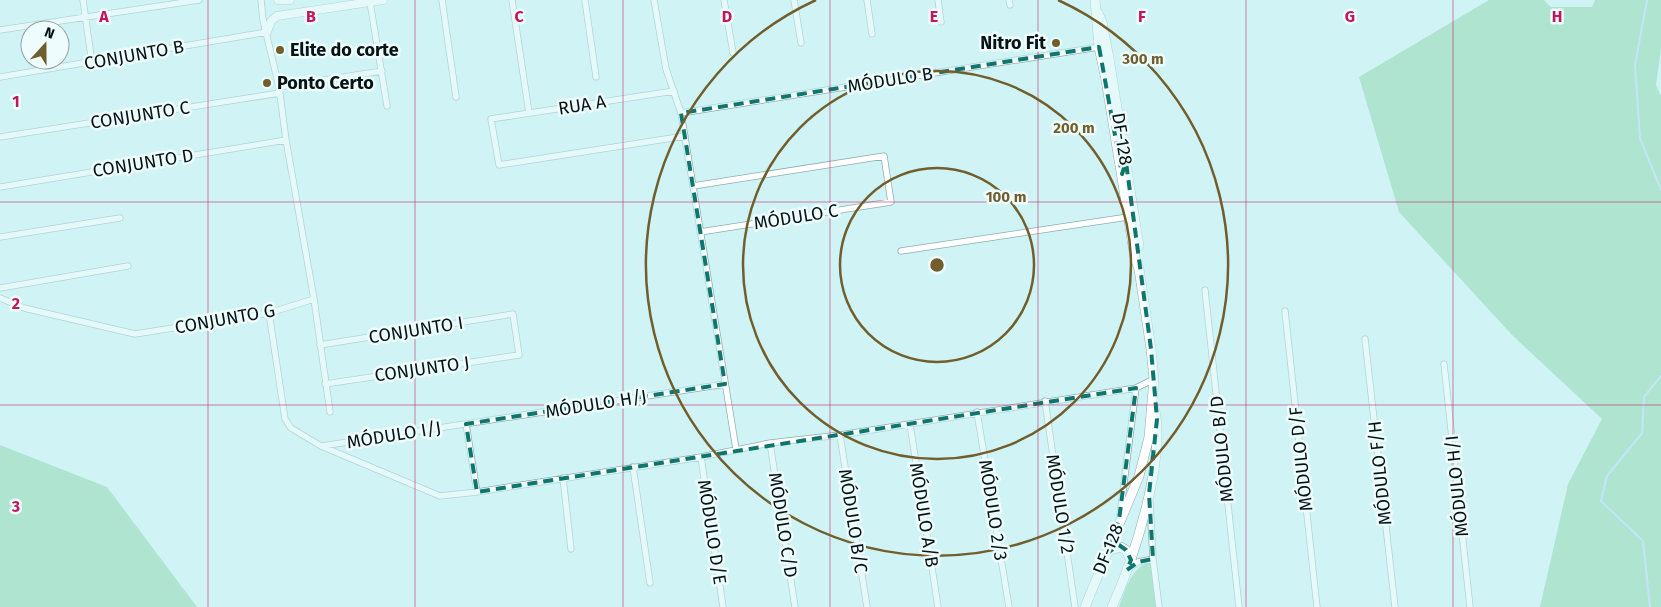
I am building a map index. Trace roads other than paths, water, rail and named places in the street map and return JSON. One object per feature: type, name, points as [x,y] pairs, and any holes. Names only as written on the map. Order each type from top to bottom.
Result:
[{"type":"main road","name":"DF-128","points":[[1085,607],[1119,520],[1139,476],[1149,437],[1154,379],[1139,269],[1139,250],[1126,162],[1110,82],[1099,47],[1095,0]]},
{"type":"main road","name":"DF-128","points":[[1097,10],[1102,22],[1110,58],[1110,82],[1122,174],[1135,258],[1139,269]]},
{"type":"main road","points":[[1104,30],[1099,47],[1110,58]]},
{"type":"main road","points":[[1122,174],[1126,162]]},
{"type":"main road","name":"DF-128","points":[[1112,607],[1131,560],[1149,494],[1157,443],[1157,419],[1153,403]]},
{"type":"main road","points":[[1106,554],[1112,549],[1121,547],[1126,550],[1131,560]]},
{"type":"street","points":[[83,0],[92,63]]},
{"type":"street","points":[[0,30],[199,0]]},
{"type":"street","points":[[261,0],[263,20],[279,90],[314,299],[330,412]]},
{"type":"street","points":[[278,0],[290,0]]},
{"type":"street","points":[[267,32],[272,21],[277,16],[383,0]]},
{"type":"street","points":[[442,0],[456,98]]},
{"type":"street","points":[[512,0],[530,113]]},
{"type":"street","points":[[585,0],[596,77]]},
{"type":"street","points":[[654,0],[666,70],[681,113],[736,449]]},
{"type":"street","points":[[724,0],[733,53]]},
{"type":"street","points":[[794,0],[801,43]]},
{"type":"street","points":[[867,0],[872,34]]},
{"type":"street","points":[[938,0],[941,22]]},
{"type":"street","points":[[370,2],[387,106]]},
{"type":"street","name":"CONJUNTO B","points":[[0,77],[267,32]]},
{"type":"street","name":"MÓDULO B","points":[[681,113],[1099,47]]},
{"type":"street","points":[[279,90],[382,71]]},
{"type":"street","name":"CONJUNTO C","points":[[0,137],[279,90]]},
{"type":"street","name":"RUA A","points":[[674,91],[491,119],[499,165],[685,136]]},
{"type":"street","name":"CONJUNTO D","points":[[0,187],[286,140]]},
{"type":"street","name":"MÓDULO C","points":[[693,186],[884,156],[891,202],[700,232]]},
{"type":"street","points":[[901,251],[1128,217]]},
{"type":"street","points":[[0,237],[120,218]]},
{"type":"street","points":[[0,288],[128,266]]},
{"type":"street","name":"MÓDULO B/D","points":[[1205,290],[1239,607]]},
{"type":"street","name":"CONJUNTO G","points":[[0,298],[24,308],[135,334],[269,314],[314,299]]},
{"type":"street","name":"MÓDULO D/F","points":[[1285,311],[1317,607]]},
{"type":"street","points":[[269,314],[285,420],[291,428],[321,446],[440,496],[477,492],[701,457],[770,443],[840,435],[1136,388],[1154,379]]},
{"type":"street","name":"CONJUNTO I","points":[[320,345],[512,314],[519,355]]},
{"type":"street","name":"MÓDULO F/H","points":[[1365,339],[1395,607]]},
{"type":"street","name":"CONJUNTO J","points":[[326,384],[519,355]]},
{"type":"street","name":"MÓDULO H/I","points":[[1444,364],[1470,607]]},
{"type":"street","name":"MÓDULO H/J","points":[[466,424],[725,384]]},
{"type":"street","points":[[1119,520],[1136,388]]},
{"type":"street","name":"MÓDULO 1/2","points":[[1045,401],[1076,607]]},
{"type":"street","name":"MÓDULO 2/3","points":[[977,412],[1009,607]]},
{"type":"street","points":[[466,424],[477,492]]},
{"type":"street","name":"MÓDULO I/J","points":[[321,446],[466,424]]},
{"type":"street","name":"MÓDULO A/B","points":[[910,424],[938,607]]},
{"type":"street","name":"MÓDULO B/C","points":[[840,435],[866,607]]},
{"type":"street","name":"MÓDULO C/D","points":[[770,443],[795,607]]},
{"type":"street","name":"MÓDULO D/E","points":[[701,457],[723,607]]},
{"type":"street","points":[[632,468],[650,583]]},
{"type":"street","points":[[563,478],[571,549]]},
{"type":"street","points":[[1149,494],[1153,559],[1159,607]]},
{"type":"street","points":[[1127,570],[1138,562],[1153,559]]},
{"type":"waterway","points":[[1647,0],[1635,65],[1640,138],[1661,190]]},
{"type":"waterway","points":[[1650,607],[1643,541],[1601,501],[1607,476],[1642,433],[1644,397],[1661,376]]},
{"type":"place","name":"Nitro Fit","points":[[1056,43]]},
{"type":"place","name":"Elite do corte","points":[[280,50]]},
{"type":"place","name":"Ponto Certo","points":[[267,83]]}]
